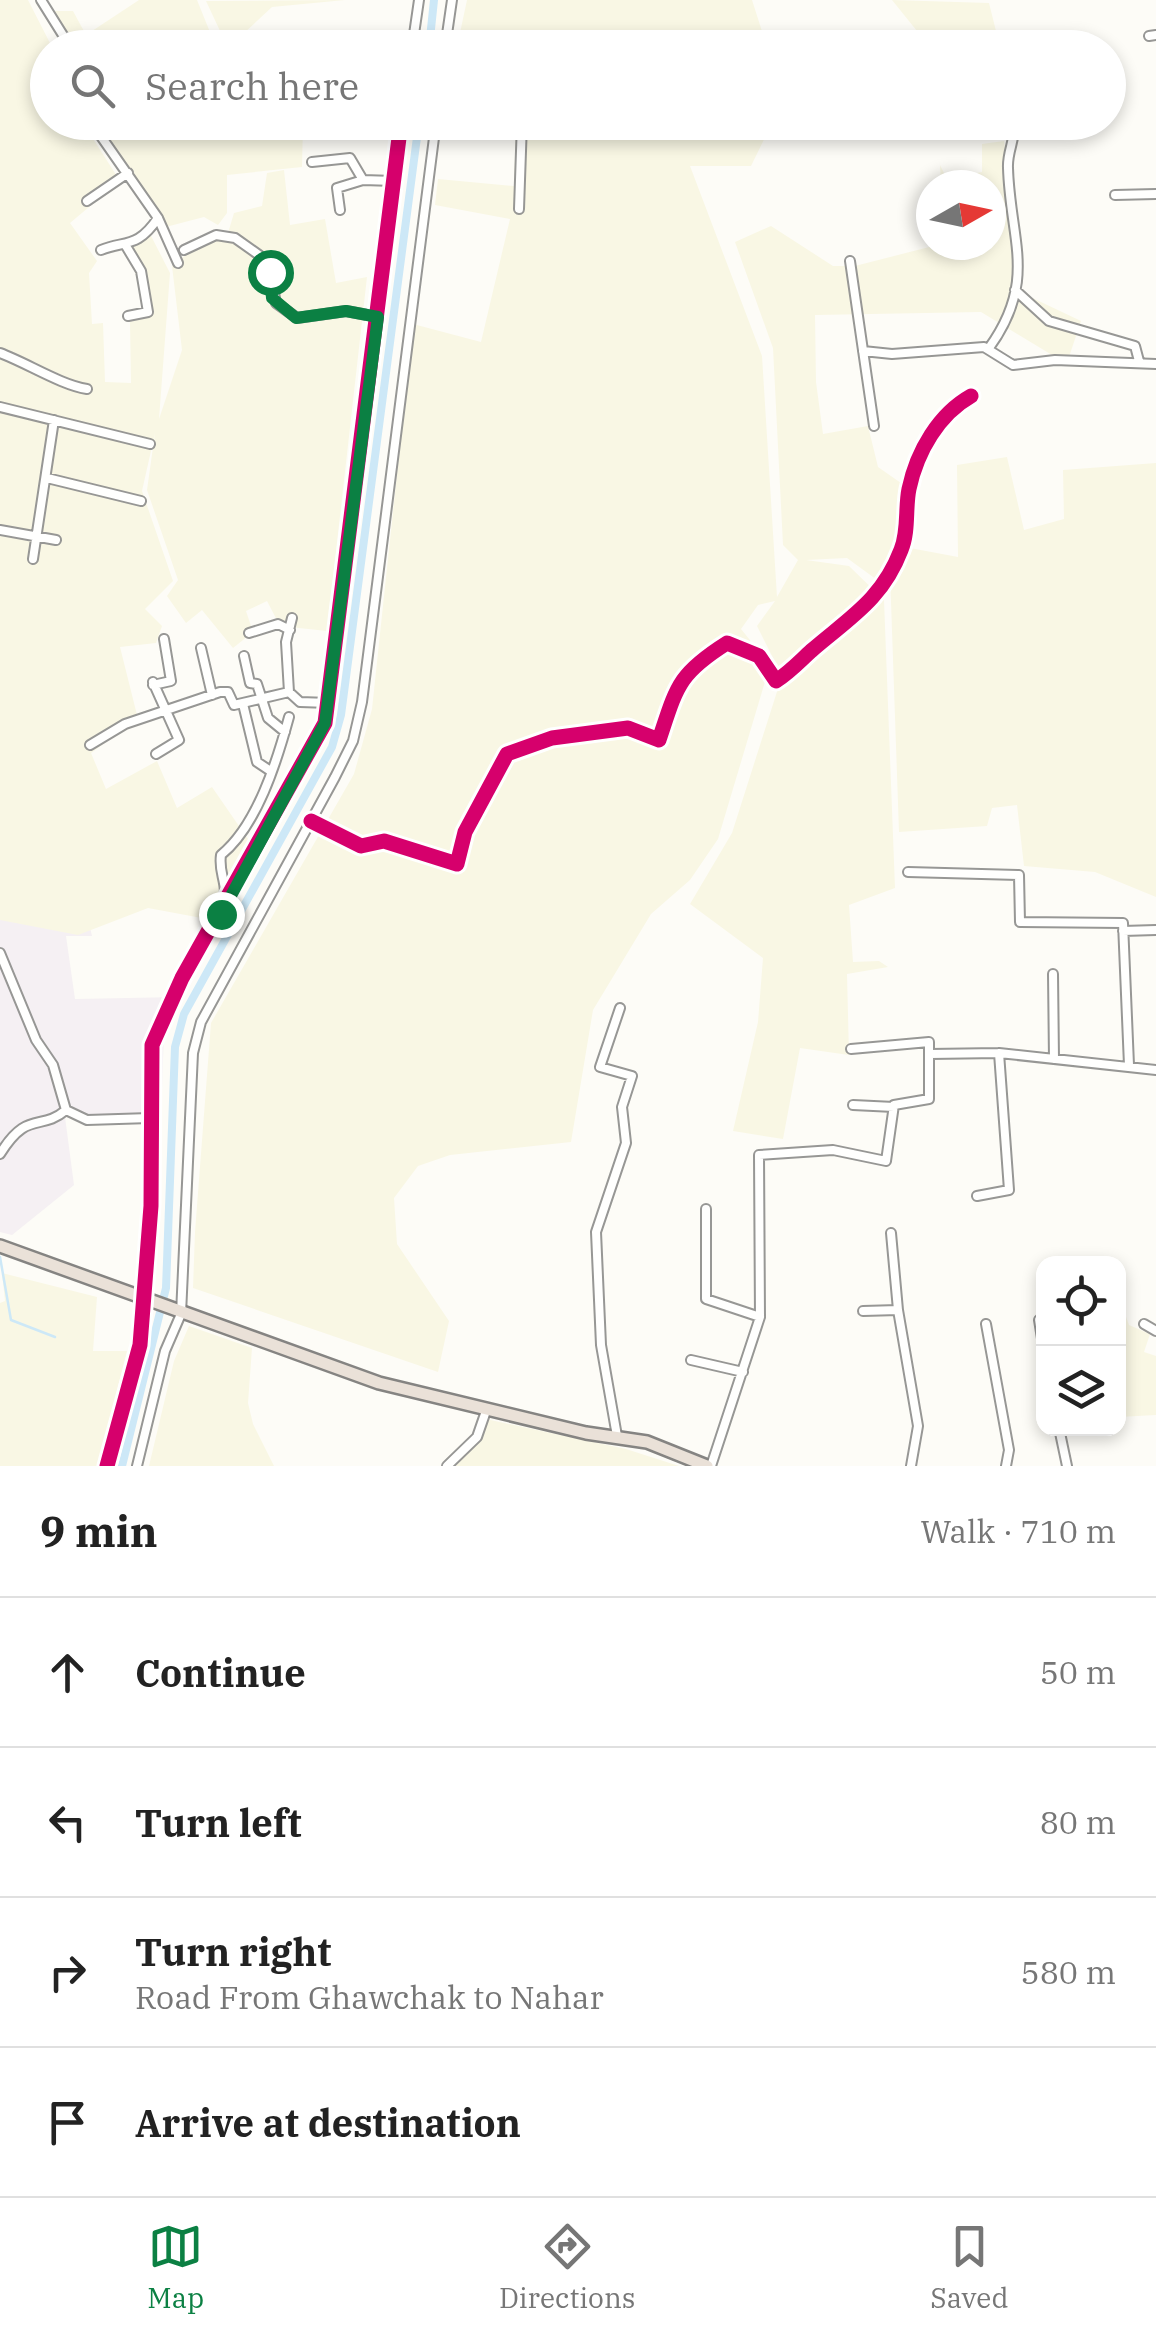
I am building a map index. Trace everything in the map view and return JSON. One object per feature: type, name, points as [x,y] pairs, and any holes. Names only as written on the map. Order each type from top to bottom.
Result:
[{"type":"highway","points":[[0,1246],[379,1383],[486,1410],[647,1442],[709,1466]]},
{"type":"street","points":[[41,0],[59,30]]},
{"type":"street","points":[[415,30],[419,0]]},
{"type":"street","points":[[447,30],[452,0]]},
{"type":"street","points":[[105,140],[158,218],[178,263]]},
{"type":"street","points":[[107,1466],[140,1345],[146,1300],[152,1045],[182,978],[308,760],[325,723],[400,140]]},
{"type":"street","points":[[137,1466],[165,1351],[180,1314],[193,1053],[200,1022],[352,741],[362,702],[434,140]]},
{"type":"street","points":[[520,209],[522,140]]},
{"type":"street","points":[[989,348],[1000,333],[1015,290],[1019,238],[1008,166],[1012,140]]},
{"type":"street","points":[[312,162],[350,158],[363,180]]},
{"type":"street","points":[[87,201],[128,173]]},
{"type":"street","points":[[340,210],[338,188],[363,180],[394,181]]},
{"type":"street","points":[[1115,195],[1156,194]]},
{"type":"street","points":[[102,250],[126,246],[149,230],[158,218]]},
{"type":"street","points":[[184,250],[216,235],[235,238],[259,255],[270,272],[272,298],[296,318],[346,311],[378,317]]},
{"type":"street","points":[[126,246],[141,271],[148,312],[128,316]]},
{"type":"street","points":[[850,260],[874,426]]},
{"type":"street","points":[[1015,290],[1049,320],[1136,346],[1139,361]]},
{"type":"street","points":[[863,352],[989,348],[1013,364],[1156,364]]},
{"type":"street","points":[[0,353],[46,370],[71,386],[88,388]]},
{"type":"street","points":[[310,821],[361,846],[384,841],[457,864],[465,832],[508,754],[552,738],[628,728],[659,740],[676,689],[690,666],[728,643],[759,656],[776,680],[795,668],[840,632],[882,588],[903,546],[910,487],[920,457],[948,409],[971,396]]},
{"type":"street","points":[[0,407],[150,444]]},
{"type":"street","points":[[33,559],[54,420]]},
{"type":"street","points":[[47,478],[141,501]]},
{"type":"street","points":[[0,530],[56,540]]},
{"type":"street","points":[[292,618],[286,642],[289,692],[300,702],[329,702]]},
{"type":"street","points":[[248,633],[278,624],[290,630]]},
{"type":"street","points":[[156,754],[179,740],[153,684],[172,681],[164,639]]},
{"type":"street","points":[[201,648],[212,695]]},
{"type":"street","points":[[244,656],[257,762],[269,770]]},
{"type":"street","points":[[250,684],[257,684],[268,718],[285,732]]},
{"type":"street","points":[[90,745],[125,724],[212,695],[228,692],[234,705],[289,692]]},
{"type":"street","points":[[221,914],[228,885],[219,867],[221,854],[243,835],[260,800],[289,716]]},
{"type":"street","points":[[908,872],[1017,874],[1020,922],[1122,923],[1129,1065]]},
{"type":"street","points":[[1123,932],[1156,930]]},
{"type":"street","points":[[0,953],[36,1040],[53,1064],[66,1110]]},
{"type":"street","points":[[1052,974],[1054,1059]]},
{"type":"street","points":[[617,1436],[601,1345],[596,1232],[626,1144],[622,1108],[632,1076],[600,1067],[620,1008]]},
{"type":"street","points":[[852,1048],[928,1042],[930,1054],[929,1100],[894,1107],[852,1105]]},
{"type":"street","points":[[930,1054],[999,1053],[1156,1070]]},
{"type":"street","points":[[977,1196],[1009,1190],[999,1053]]},
{"type":"street","points":[[709,1466],[760,1317],[760,1155],[834,1150],[886,1161],[894,1107]]},
{"type":"street","points":[[0,1154],[14,1133],[33,1120],[66,1110],[87,1120],[150,1118]]},
{"type":"street","points":[[706,1209],[706,1299],[760,1317]]},
{"type":"street","points":[[890,1233],[898,1310],[918,1426],[911,1466]]},
{"type":"street","points":[[862,1311],[898,1310]]},
{"type":"street","points":[[986,1324],[1009,1450],[1006,1466]]},
{"type":"street","points":[[1144,1324],[1156,1330]]},
{"type":"street","points":[[691,1360],[743,1372]]},
{"type":"street","points":[[447,1466],[477,1436],[486,1410]]},
{"type":"street","points":[[1061,1436],[1067,1466]]},
{"type":"shaded area","points":[[0,0],[28,0],[43,30],[30,30],[30,140],[94,140],[120,181],[70,223],[97,261],[89,273],[92,324],[103,323],[105,382],[131,383],[130,322],[148,310],[126,247],[148,230],[170,273],[159,419],[182,350],[172,266],[213,233],[228,233],[234,213],[262,206],[267,173],[284,170],[290,225],[325,219],[336,283],[367,277],[327,631],[280,626],[267,601],[246,611],[253,632],[233,648],[202,610],[186,623],[167,596],[178,580],[147,490],[155,433],[142,491],[173,581],[145,609],[162,626],[156,643],[120,647],[138,719],[91,753],[106,789],[157,761],[177,808],[212,787],[250,842],[207,919],[148,908],[78,935],[0,920]]},
{"type":"shaded area","points":[[139,0],[197,0],[209,30],[94,30]]},
{"type":"shaded area","points":[[345,0],[272,7],[247,30],[220,30],[206,1]]},
{"type":"shaded area","points":[[467,0],[752,0],[762,30],[461,30]]},
{"type":"shaded area","points":[[892,0],[989,3],[996,30],[916,30]]},
{"type":"shaded area","points":[[45,11],[73,11],[83,30],[55,30]]},
{"type":"shaded area","points":[[100,140],[303,140],[302,167],[227,175],[227,213],[218,225],[204,217],[158,229]]},
{"type":"shaded area","points":[[515,140],[764,140],[751,166],[690,166],[762,356],[777,597],[798,560],[783,545],[773,348],[735,242],[771,226],[833,266],[855,266],[916,250],[916,260],[1006,260],[1006,170],[982,170],[982,144],[1004,141],[1022,293],[1081,321],[1069,357],[1057,358],[981,312],[815,315],[816,382],[823,434],[868,426],[878,467],[911,490],[884,585],[847,558],[806,560],[849,566],[884,600],[895,888],[849,905],[853,962],[879,961],[888,967],[847,974],[849,1055],[800,1048],[783,1139],[733,1131],[758,1022],[763,958],[690,904],[732,833],[782,676],[757,626],[775,601],[758,605],[741,629],[770,665],[718,839],[690,880],[651,914],[593,1010],[571,1142],[450,1155],[418,1166],[394,1198],[397,1244],[449,1321],[438,1372],[193,1288],[211,1023],[354,774],[372,709],[413,324],[481,342],[510,219],[435,205],[438,179],[514,186]]},
{"type":"shaded area","points":[[1007,457],[1024,530],[1064,519],[1063,470],[1156,463],[1156,897],[1095,872],[1024,866],[1017,805],[992,808],[987,826],[899,832],[890,573],[910,548],[958,557],[957,465]]},
{"type":"shaded area","points":[[73,855],[92,936],[66,936],[75,999],[179,997],[164,1030],[161,1119],[65,1117],[74,1185],[12,1235],[0,1232],[0,872]]},
{"type":"shaded area","points":[[2,1273],[97,1297],[93,1351],[127,1351],[98,1466],[0,1466],[0,1303],[5,1301]]},
{"type":"shaded area","points":[[1126,1317],[1129,1325],[1150,1334],[1144,1352],[1156,1356],[1156,1415],[1126,1417]]},
{"type":"shaded area","points":[[189,1326],[252,1348],[248,1403],[253,1424],[274,1466],[149,1466],[174,1361]]},
{"type":"shaded area","points":[[486,1419],[626,1449],[679,1466],[454,1466],[477,1445]]},
{"type":"waterway","points":[[431,30],[434,0]]},
{"type":"waterway","points":[[122,1466],[166,1288],[175,1047],[184,1014],[332,747],[341,715],[417,140]]},
{"type":"waterway","points":[[0,1257],[11,1320],[55,1337]]},
{"type":"cycle path","points":[[107,1466],[140,1345],[151,1206],[152,1045],[182,978],[325,723],[399,140]]},
{"type":"cycle path","points":[[311,821],[361,846],[384,841],[457,864],[465,832],[507,754],[552,738],[628,728],[659,740],[681,683],[698,664],[727,643],[759,656],[776,681],[863,607],[884,582],[903,543],[909,489],[924,448],[939,423],[971,396]]},
{"type":"route","points":[[221,914],[325,723],[378,317],[346,311],[296,318],[272,298],[270,272]]}]
